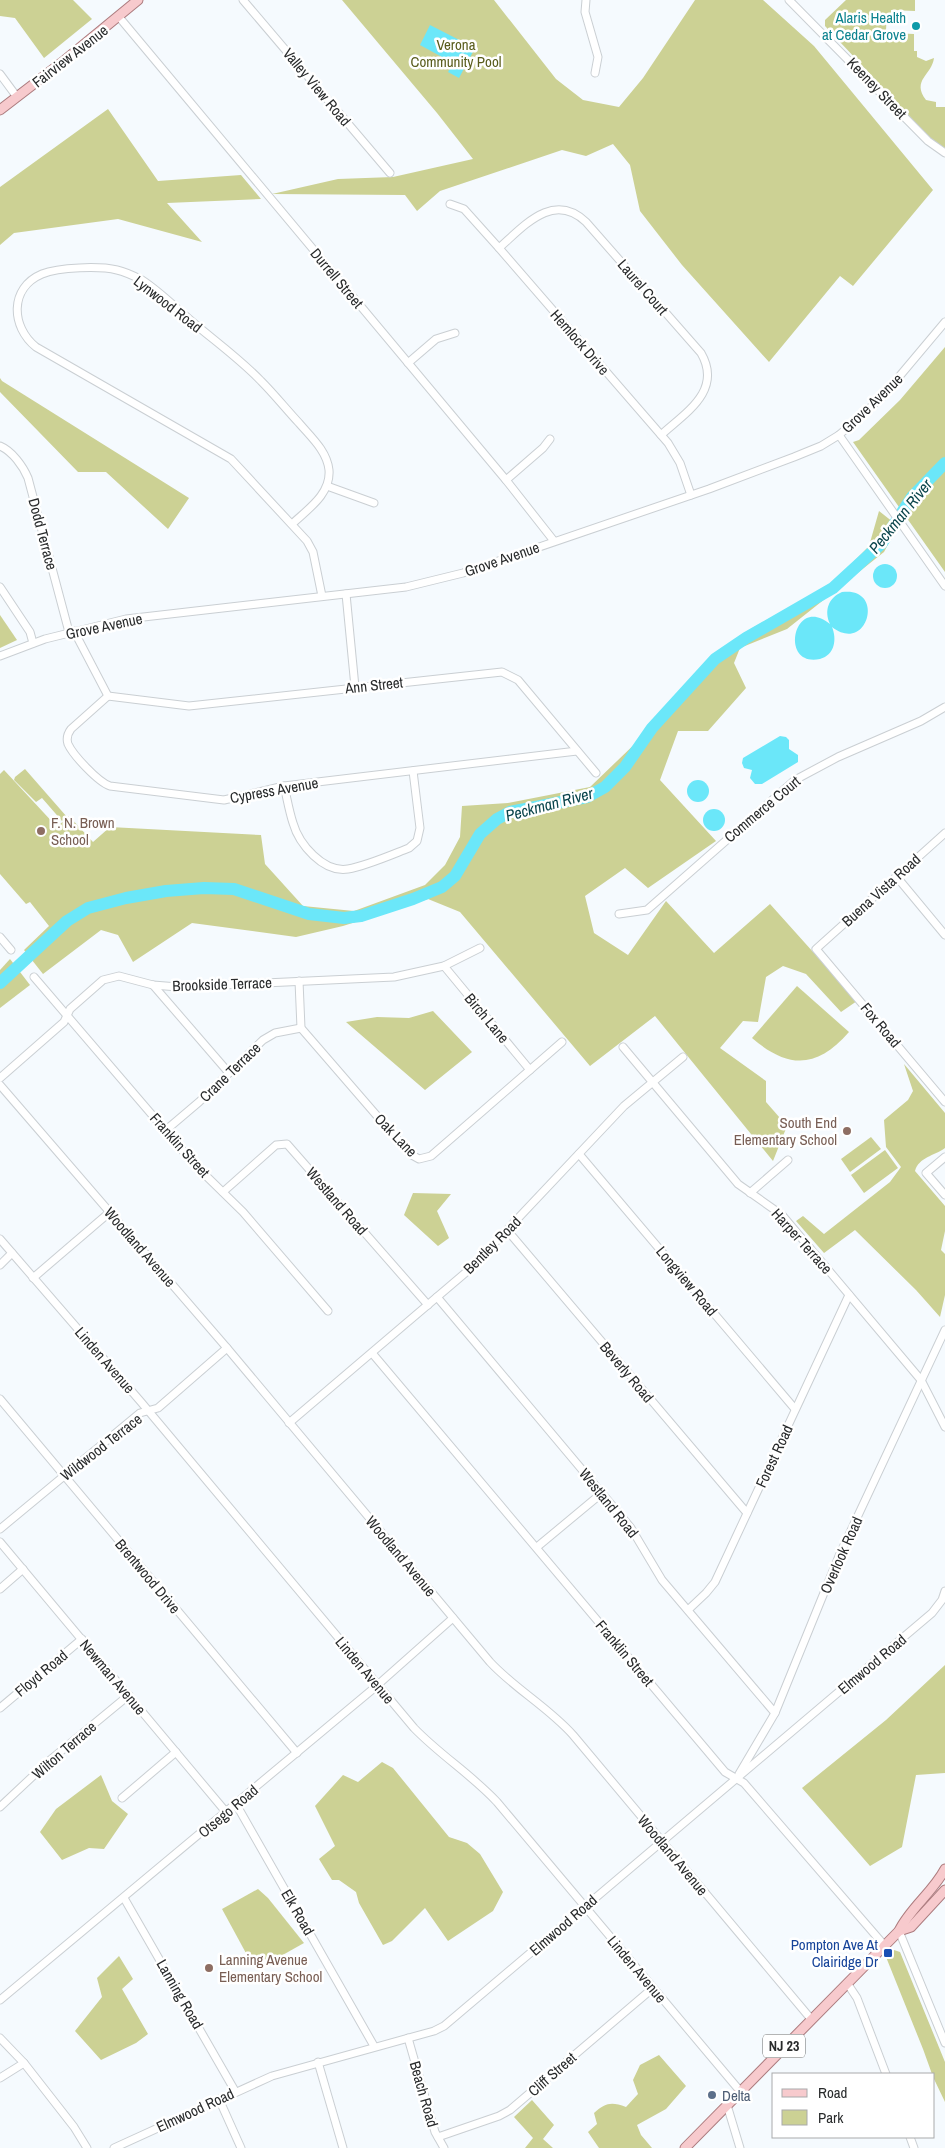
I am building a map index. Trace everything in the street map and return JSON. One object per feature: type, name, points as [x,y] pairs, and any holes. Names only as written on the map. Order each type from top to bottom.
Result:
[{"type":"main road","name":"Fairview Avenue","points":[[0,110],[138,0]]},
{"type":"main road","name":"NJ 23","points":[[685,2148],[899,1931],[904,1920],[930,1892],[945,1869]]},
{"type":"main road","name":"NJ 23","points":[[899,1931],[911,1927],[945,1890]]},
{"type":"street","name":"Valley View Road","points":[[243,0],[390,173]]},
{"type":"street","points":[[586,0],[585,12],[598,57],[595,73]]},
{"type":"street","name":"Keeney Street","points":[[789,0],[928,141],[945,153]]},
{"type":"street","name":"Durrell Street","points":[[119,17],[506,480],[554,541]]},
{"type":"street","points":[[0,74],[17,97]]},
{"type":"street","name":"Hemlock Drive","points":[[450,204],[464,209],[661,434],[676,455],[691,495]]},
{"type":"street","name":"Laurel Court","points":[[499,248],[534,218],[544,212],[561,210],[577,215],[586,222],[700,354],[707,370],[707,382],[704,393],[661,434]]},
{"type":"street","name":"Lynwood Road","points":[[322,596],[311,546],[231,460],[32,343],[21,329],[16,313],[19,298],[26,285],[35,277],[47,272],[100,268],[119,271],[143,281],[260,379],[323,452],[329,468],[327,486]]},
{"type":"street","name":"Grove Avenue","points":[[0,656],[34,642],[126,619],[406,587],[463,573],[691,495],[794,457],[821,446],[839,435],[882,397],[945,322]]},
{"type":"street","points":[[408,363],[436,339],[455,333]]},
{"type":"street","points":[[839,435],[945,586]]},
{"type":"street","points":[[506,480],[543,448],[550,439]]},
{"type":"street","name":"Dodd Terrace","points":[[0,446],[6,449],[21,466],[28,478],[72,632]]},
{"type":"street","points":[[292,524],[320,498],[327,486],[374,503]]},
{"type":"street","points":[[0,586],[30,632],[34,642]]},
{"type":"street","points":[[346,594],[355,687]]},
{"type":"street","points":[[72,632],[108,696]]},
{"type":"street","name":"Ann Street","points":[[108,696],[190,706],[498,672],[506,673],[518,680],[596,773]]},
{"type":"street","name":"Cypress Avenue","points":[[108,696],[71,729],[68,739],[70,746],[98,780],[105,784],[224,800],[284,786],[577,750]]},
{"type":"street","name":"Commerce Court","points":[[619,914],[647,910],[795,780],[838,757],[921,721],[945,707]]},
{"type":"street","points":[[284,786],[293,825],[300,839],[322,863],[333,868],[349,869],[409,848],[417,841],[420,828],[413,771]]},
{"type":"street","name":"Buena Vista Road","points":[[816,948],[945,833]]},
{"type":"street","points":[[896,876],[945,935]]},
{"type":"street","points":[[0,938],[10,950]]},
{"type":"street","name":"Brookside Terrace","points":[[0,1078],[64,1022],[70,1009],[99,982],[108,978],[124,977],[153,985],[178,987],[394,976],[444,966],[480,948]]},
{"type":"street","name":"Fox Road","points":[[816,948],[945,1102]]},
{"type":"street","name":"Birch Lane","points":[[444,966],[530,1070]]},
{"type":"street","name":"Franklin Street","points":[[34,977],[195,1165],[243,1212],[328,1311]]},
{"type":"street","points":[[299,981],[301,1028]]},
{"type":"street","points":[[153,985],[229,1073]]},
{"type":"street","name":"Oak Lane","points":[[301,1028],[410,1154],[419,1159],[431,1156],[562,1042]]},
{"type":"street","name":"Crane Terrace","points":[[166,1130],[199,1102],[267,1037],[275,1033],[301,1028]]},
{"type":"street","name":"Harper Terrace","points":[[623,1048],[735,1180],[782,1215],[921,1380],[945,1427]]},
{"type":"street","name":"Bentley Road","points":[[290,1423],[470,1268],[624,1106],[683,1056]]},
{"type":"street","name":"Woodland Avenue","points":[[0,1085],[227,1348],[499,1672],[565,1726],[811,2019]]},
{"type":"street","name":"Westland Road","points":[[223,1192],[276,1145],[283,1144],[292,1149],[428,1305]]},
{"type":"street","name":"Longview Road","points":[[579,1154],[795,1409]]},
{"type":"street","points":[[945,1158],[926,1173],[945,1195]]},
{"type":"street","points":[[750,1193],[788,1160]]},
{"type":"street","points":[[33,1278],[110,1212]]},
{"type":"street","name":"Beverly Road","points":[[508,1230],[747,1513]]},
{"type":"street","name":"Linden Avenue","points":[[0,1239],[148,1411],[423,1738],[488,1793],[740,2092]]},
{"type":"street","points":[[0,1265],[12,1253]]},
{"type":"street","name":"Forest Road","points":[[688,1610],[712,1586],[849,1295]]},
{"type":"street","name":"Westland Road","points":[[437,1297],[602,1493],[634,1533],[658,1574],[775,1713]]},
{"type":"street","name":"Overlook Road","points":[[736,1778],[775,1713],[836,1564],[945,1330]]},
{"type":"street","name":"Wildwood Terrace","points":[[0,1530],[140,1413],[158,1408],[227,1348]]},
{"type":"street","name":"Franklin Street","points":[[372,1353],[725,1772],[744,1783],[884,1945]]},
{"type":"street","name":"Brentwood Drive","points":[[0,1400],[297,1753]]},
{"type":"street","points":[[537,1547],[602,1493]]},
{"type":"street","name":"Newman Avenue","points":[[0,1542],[226,1812]]},
{"type":"street","points":[[0,1589],[24,1569]]},
{"type":"street","name":"Elmwood Road","points":[[114,2148],[235,2091],[272,2076],[374,2046],[434,2031],[444,2026],[932,1613],[939,1605],[945,1591]]},
{"type":"street","name":"Otsego Road","points":[[0,2000],[378,1685],[453,1618]]},
{"type":"street","name":"Floyd Road","points":[[0,1708],[82,1639]]},
{"type":"street","name":"Wilton Terrace","points":[[0,1807],[49,1761],[129,1695]]},
{"type":"street","points":[[122,1798],[176,1752]]},
{"type":"street","name":"Elk Road","points":[[236,1804],[374,2046]]},
{"type":"street","name":"Lanning Road","points":[[124,1898],[235,2091]]},
{"type":"street","points":[[899,1931],[945,2043]]},
{"type":"street","points":[[846,1983],[857,1998],[886,2073]]},
{"type":"street","name":"Cliff Street","points":[[438,2137],[499,2116],[510,2110],[653,1988]]},
{"type":"street","points":[[0,2038],[24,2063],[74,2127],[87,2148]]},
{"type":"street","name":"Beach Road","points":[[408,2038],[438,2137],[444,2148]]},
{"type":"street","points":[[318,2062],[343,2148]]},
{"type":"street","points":[[0,2078],[24,2063]]},
{"type":"street","points":[[219,2099],[241,2148]]},
{"type":"street","points":[[727,2105],[740,2148]]},
{"type":"green space","points":[[0,0],[73,0],[92,19],[44,58],[15,18],[0,16]]},
{"type":"green space","name":"Verona Community Pool","points":[[342,0],[494,0],[556,79],[583,100],[619,107],[643,78],[695,0],[763,0],[814,46],[933,190],[853,286],[840,276],[769,362],[682,265],[640,211],[630,165],[613,144],[586,156],[562,150],[440,191],[417,211],[405,195],[272,194],[338,179],[393,177],[473,159]]},
{"type":"green space","points":[[846,0],[915,0],[915,11],[891,10],[891,13],[887,13],[886,30],[892,33],[914,34],[914,51],[917,51],[917,57],[926,61],[934,58],[930,69],[921,82],[921,87],[926,100],[936,102],[936,107],[945,107],[945,148],[933,141],[825,26],[825,20]]},
{"type":"green space","points":[[108,109],[158,181],[241,175],[261,199],[167,203],[202,242],[118,219],[14,233],[0,245],[0,187]]},
{"type":"green space","points":[[945,347],[945,572],[853,442],[859,440],[900,400]]},
{"type":"green space","points":[[0,378],[189,498],[168,529],[106,472],[78,472],[0,392]]},
{"type":"green space","points":[[879,511],[898,526],[884,552],[787,629],[740,648],[734,663],[746,688],[708,731],[678,731],[660,780],[716,841],[648,888],[625,868],[585,896],[594,933],[628,955],[666,901],[714,953],[770,904],[857,1001],[841,1012],[806,974],[783,966],[766,977],[758,1022],[743,1021],[720,1048],[766,1081],[766,1102],[787,1126],[773,1161],[655,1016],[590,1066],[460,912],[428,899],[343,926],[296,937],[192,923],[133,962],[118,935],[101,930],[43,974],[24,950],[49,926],[30,902],[26,904],[0,874],[0,774],[4,770],[57,827],[69,816],[93,842],[110,827],[261,835],[265,864],[303,906],[354,911],[425,885],[445,865],[460,837],[462,806],[508,803],[590,787],[643,736],[716,652],[754,627],[833,583],[869,546]]},
{"type":"green space","points":[[0,615],[17,640],[0,648]]},
{"type":"green space","points":[[25,769],[67,817],[62,821],[42,798],[36,802],[14,780]]},
{"type":"green space","points":[[10,959],[30,985],[0,1008],[0,970]]},
{"type":"green space","points":[[797,986],[849,1032],[825,1053],[814,1058],[802,1060],[778,1055],[752,1038]]},
{"type":"green space","points":[[433,1011],[472,1052],[425,1090],[346,1022],[377,1017],[409,1018]]},
{"type":"green space","points":[[904,1064],[945,1113],[945,1148],[923,1160],[915,1171],[945,1206],[945,1231],[941,1250],[945,1254],[945,1295],[940,1317],[916,1290],[855,1230],[824,1253],[796,1221],[803,1216],[824,1234],[890,1182],[901,1167],[886,1147],[884,1120],[908,1100],[913,1091]]},
{"type":"green space","points":[[871,1137],[881,1149],[850,1172],[841,1159]]},
{"type":"green space","points":[[885,1150],[898,1168],[864,1193],[851,1175]]},
{"type":"green space","points":[[413,1193],[451,1194],[437,1211],[449,1238],[438,1246],[404,1215]]},
{"type":"green space","points":[[945,1665],[945,1773],[916,1775],[902,1847],[870,1866],[802,1788],[886,1720]]},
{"type":"green space","points":[[382,1762],[393,1768],[449,1837],[467,1843],[480,1854],[503,1892],[493,1911],[448,1941],[425,1908],[392,1941],[383,1945],[359,1903],[356,1892],[339,1880],[332,1880],[319,1859],[335,1846],[315,1806],[343,1775],[358,1782]]},
{"type":"green space","points":[[101,1775],[112,1801],[128,1814],[104,1849],[89,1848],[62,1860],[40,1832],[56,1809]]},
{"type":"green space","points":[[258,1889],[268,1898],[304,1943],[272,1961],[247,1955],[222,1909]]},
{"type":"green space","points":[[894,1950],[900,1952],[945,2062],[945,2102],[935,2081],[935,2073],[932,2073],[886,1957]]},
{"type":"green space","points":[[119,1956],[133,1979],[122,1989],[148,2034],[136,2043],[101,2060],[75,2031],[102,1997],[97,1978]]},
{"type":"green space","points":[[659,2055],[686,2086],[666,2109],[637,2125],[641,2135],[652,2148],[599,2148],[588,2132],[597,2124],[594,2113],[609,2104],[626,2107],[638,2094],[633,2080],[640,2065]]},
{"type":"green space","points":[[532,2100],[554,2125],[543,2139],[553,2148],[525,2148],[533,2138],[514,2117]]},
{"type":"water","points":[[430,25],[475,48],[459,78],[448,72],[453,63],[420,45]]},
{"type":"water","points":[[885,564],[893,568],[897,576],[893,584],[885,588],[877,584],[873,576],[877,568]]},
{"type":"water","points":[[842,592],[856,593],[864,599],[868,608],[867,618],[863,627],[855,632],[845,633],[832,627],[834,646],[829,654],[820,659],[807,659],[799,653],[795,644],[800,624],[807,618],[817,617],[830,624],[827,610],[830,601]]},
{"type":"water","points":[[780,736],[786,737],[789,740],[789,749],[798,755],[798,762],[762,784],[755,784],[750,778],[752,770],[744,768],[743,758]]},
{"type":"water","points":[[698,780],[706,783],[709,791],[706,799],[698,802],[690,799],[687,791],[690,783]]},
{"type":"water","points":[[714,809],[722,812],[725,820],[722,828],[714,831],[706,828],[703,820],[706,812]]},
{"type":"waterway","name":"Peckman River","points":[[0,983],[67,921],[88,908],[126,898],[166,891],[204,888],[234,889],[309,914],[344,918],[361,916],[413,899],[442,887],[455,876],[480,834],[497,819],[510,812],[587,797],[605,787],[625,767],[652,728],[715,659],[746,638],[833,588],[882,543],[912,497],[945,463]]},
{"type":"place","name":"Alaris Health at Cedar Grove","points":[[916,26]]},
{"type":"place","name":"F. N. Brown School","points":[[41,831]]},
{"type":"place","name":"South End Elementary School","points":[[847,1131]]},
{"type":"place","name":"Pompton Ave At Clairidge Dr","points":[[888,1953]]},
{"type":"place","name":"Lanning Avenue Elementary School","points":[[209,1968]]},
{"type":"place","name":"Delta","points":[[712,2095]]}]
